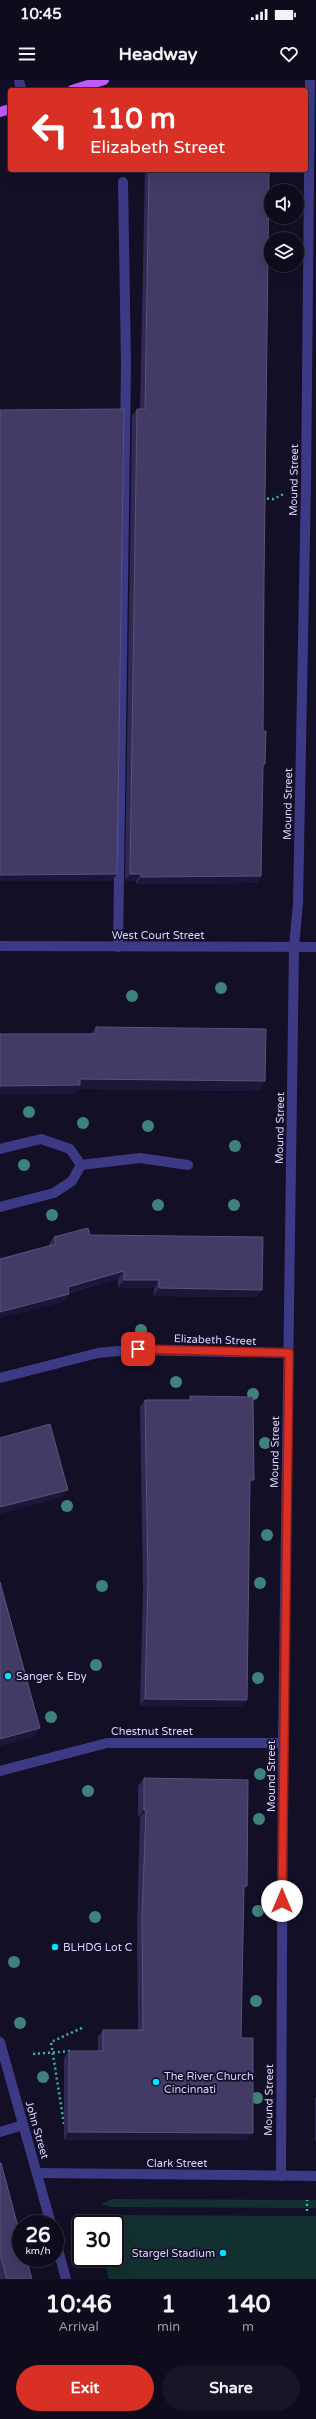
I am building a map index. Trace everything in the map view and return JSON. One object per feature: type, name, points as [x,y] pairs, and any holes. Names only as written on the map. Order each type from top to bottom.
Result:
[{"type":"main road","points":[[78,88],[104,80]]},
{"type":"street","name":"Mound Street","points":[[281,2176],[283,1744],[294,947],[298,903],[311,483],[310,80]]},
{"type":"street","points":[[118,947],[126,365],[123,182]]},
{"type":"street","name":"West Court Street","points":[[0,946],[316,947]]},
{"type":"street","points":[[0,1149],[41,1139],[70,1149],[81,1165]]},
{"type":"street","points":[[81,1165],[140,1158],[188,1165]]},
{"type":"street","points":[[0,1207],[54,1193],[72,1181],[81,1165]]},
{"type":"street","name":"Elizabeth Street","points":[[0,1378],[98,1353],[128,1350],[289,1353]]},
{"type":"street","name":"Chestnut Street","points":[[0,1771],[107,1743],[283,1744]]},
{"type":"street","name":"John Street","points":[[0,2042],[49,2215]]},
{"type":"street","points":[[0,2132],[23,2125]]},
{"type":"street","name":"Clark Street","points":[[37,2173],[316,2176]]},
{"type":"street","points":[[63,2267],[66,2279]]},
{"type":"path","points":[[258,498],[273,499],[311,483]]},
{"type":"path","points":[[64,2124],[51,2052],[51,2042],[84,2027]]},
{"type":"path","points":[[33,2054],[79,2051]]},
{"type":"path","points":[[307,2200],[307,2211]]},
{"type":"green space","points":[[112,2199],[316,2200],[316,2208],[110,2207],[101,2204]]},
{"type":"green space","name":"Stargel Stadium","points":[[124,2215],[316,2216],[316,2279],[109,2279],[106,2267],[124,2267]]},
{"type":"building","points":[[149,172],[269,172],[269,184],[264,184],[264,224],[268,224],[268,232],[264,232],[264,272],[268,272],[263,731],[266,731],[265,764],[263,764],[261,876],[141,877],[141,874],[130,874],[137,409],[145,409]]},
{"type":"building","points":[[124,409],[117,874],[0,875],[0,410]]},
{"type":"building","points":[[96,1027],[266,1029],[265,1081],[80,1079],[80,1085],[0,1086],[0,1034],[96,1034]]},
{"type":"building","points":[[88,1228],[90,1235],[263,1237],[262,1290],[159,1288],[159,1280],[124,1280],[124,1271],[68,1287],[69,1294],[0,1312],[0,1259],[56,1244],[54,1237]]},
{"type":"building","points":[[190,1396],[253,1397],[254,1480],[250,1480],[247,1700],[145,1699],[148,1581],[145,1400],[191,1400]]},
{"type":"building","points":[[50,1424],[68,1490],[0,1507],[0,1438]]},
{"type":"building","name":"Sanger & Eby","points":[[0,1582],[40,1728],[0,1739]]},
{"type":"building","points":[[144,1778],[248,1780],[247,1886],[244,1886],[241,2038],[253,2038],[253,2133],[69,2132],[69,2051],[103,2051],[103,2030],[143,2030],[142,1917],[146,1810],[144,1810]]},
{"type":"building","points":[[1,2163],[15,2215],[12,2215],[12,2267],[29,2267],[32,2279],[7,2279],[0,2254]]},
{"type":"place","name":"Sanger & Eby","points":[[8,1676]]},
{"type":"place","name":"BLHDG Lot C","points":[[55,1947]]},
{"type":"place","name":"The River Church Cincinnati","points":[[156,2082]]},
{"type":"place","name":"Stargel Stadium","points":[[223,2253]]},
{"type":"route","points":[[138,1349],[263,1354],[289,1353],[282,1901]]}]
